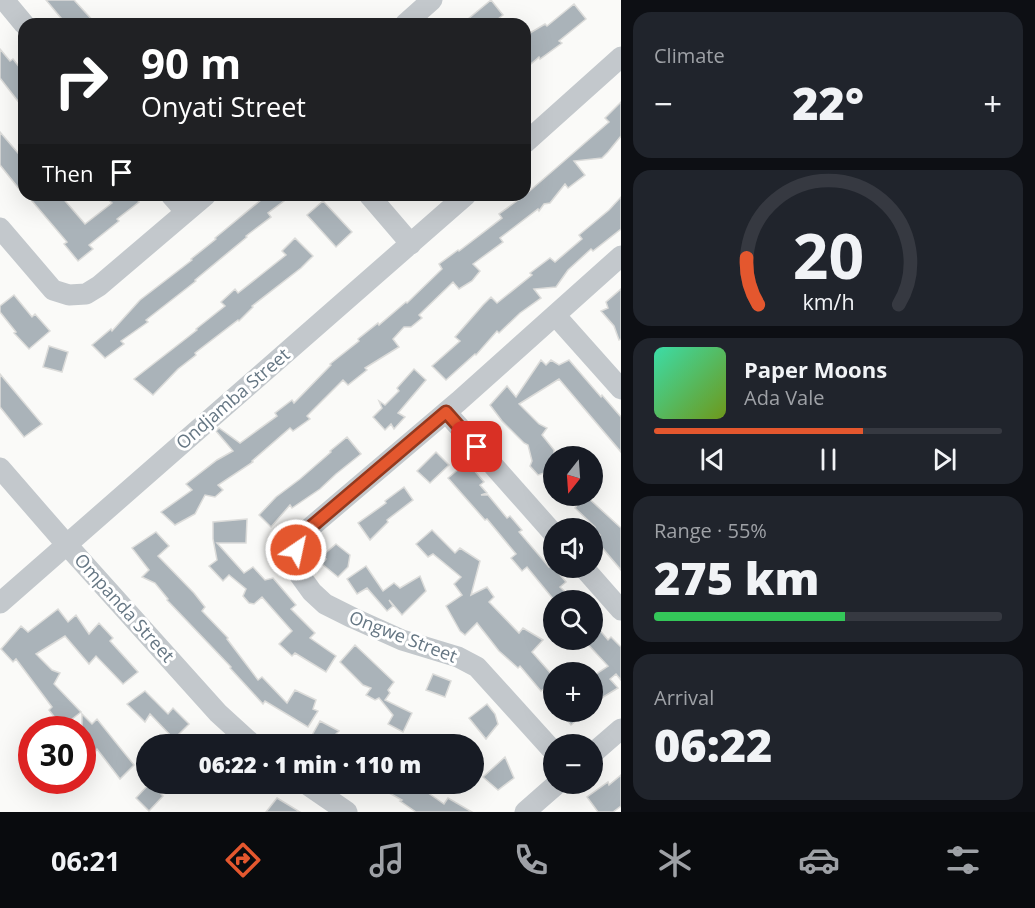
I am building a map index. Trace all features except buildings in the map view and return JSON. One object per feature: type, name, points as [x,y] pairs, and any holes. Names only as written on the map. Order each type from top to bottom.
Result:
[{"type":"street","points":[[4,0],[19,18]]},
{"type":"street","points":[[412,18],[432,0]]},
{"type":"street","points":[[531,137],[621,57]]},
{"type":"street","points":[[176,201],[186,212]]},
{"type":"street","points":[[0,228],[53,290],[69,295],[86,294],[99,286],[199,201]]},
{"type":"street","points":[[374,201],[411,244]]},
{"type":"street","name":"Ondjamba Street","points":[[0,603],[459,201]]},
{"type":"street","name":"Ongwe Street","points":[[543,740],[477,667],[458,657],[402,640],[325,604],[312,592],[299,574],[295,563],[296,550],[305,532],[446,412],[621,256]]},
{"type":"street","points":[[555,315],[621,389]]},
{"type":"street","points":[[446,412],[543,522]]},
{"type":"street","name":"Ompanda Street","points":[[0,468],[218,713],[241,734]]},
{"type":"street","points":[[593,578],[621,610]]},
{"type":"street","points":[[603,745],[621,729]]},
{"type":"street","points":[[321,794],[346,812]]},
{"type":"street","points":[[525,812],[545,794]]},
{"type":"route","points":[[296,550],[305,532],[446,412],[477,447]]}]
